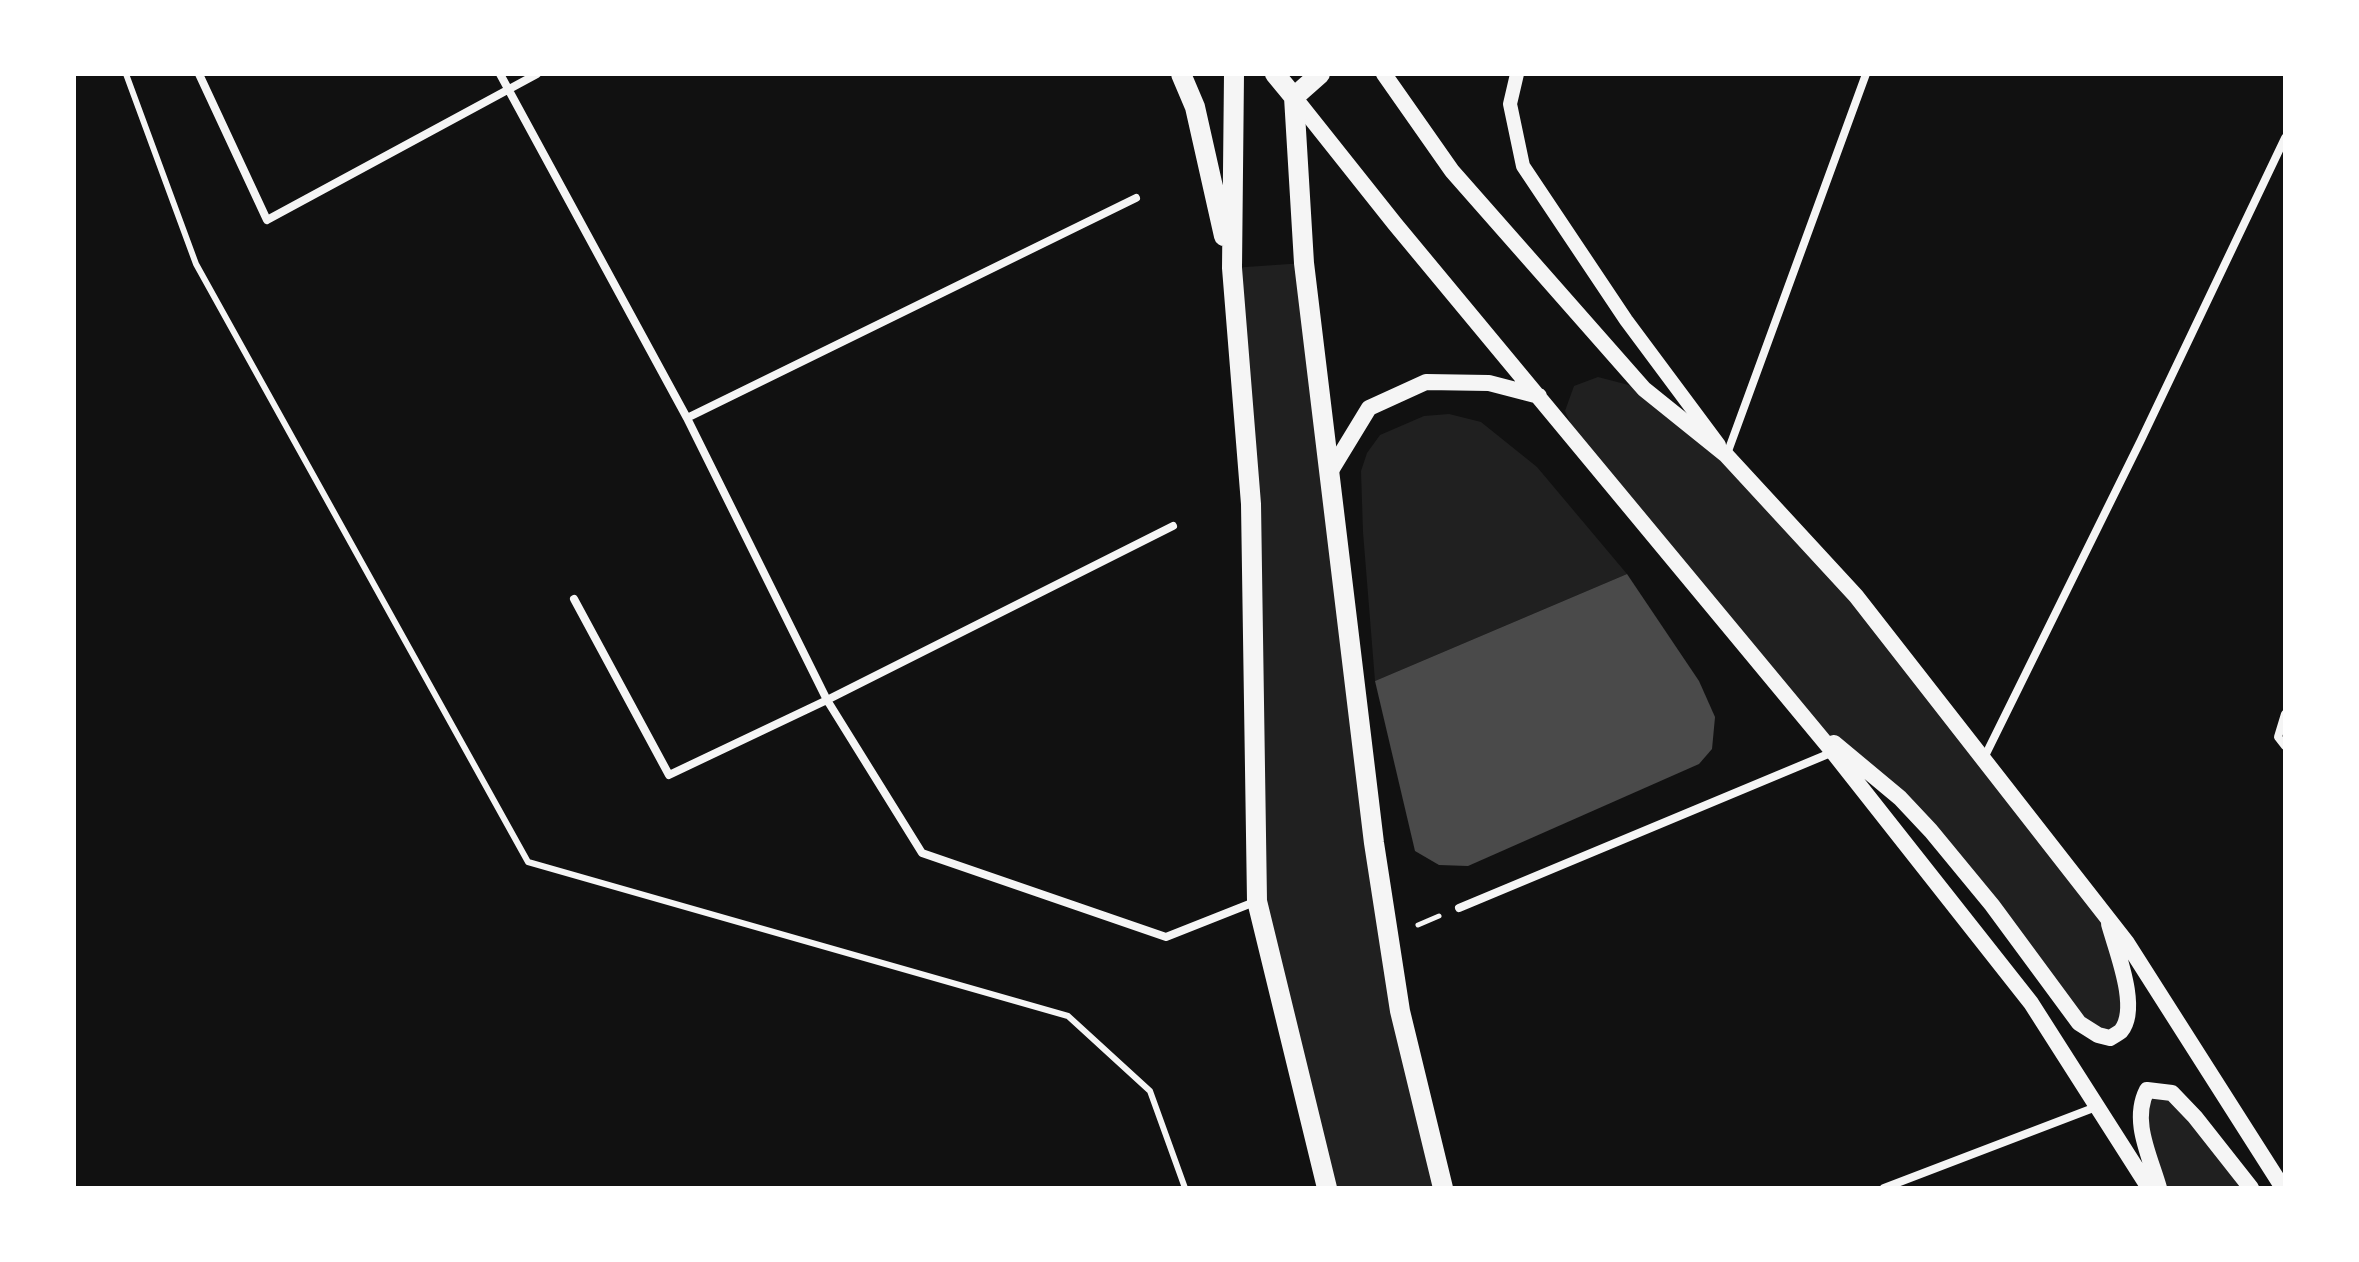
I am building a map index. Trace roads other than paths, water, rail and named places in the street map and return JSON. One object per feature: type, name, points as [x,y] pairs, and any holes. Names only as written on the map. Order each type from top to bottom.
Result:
[{"type":"main road","points":[[1181,74],[1195,107],[1232,268]]},
{"type":"main road","points":[[1234,74],[1232,268],[1251,504],[1257,901],[1327,1188]]},
{"type":"main road","points":[[1275,74],[1395,224],[1833,752],[2031,1003],[2149,1188]]},
{"type":"main road","points":[[1294,97],[1320,74]]},
{"type":"main road","points":[[1384,74],[1452,171],[1644,389],[1726,455],[1856,596],[2127,943],[2283,1188]]},
{"type":"main road","points":[[1294,97],[1304,263],[1374,843],[1400,1011],[1443,1188]]},
{"type":"main road","points":[[1330,472],[1369,408],[1426,382],[1489,383],[1539,396]]},
{"type":"main road","points":[[1808,722],[1900,798],[1992,905],[2079,1023],[2098,1035],[2110,1038],[2120,1031],[2128,1016],[2125,979],[2105,913]]},
{"type":"main road","points":[[2159,1188],[2139,1123],[2140,1103],[2147,1090],[2172,1093],[2251,1188]]},
{"type":"street","points":[[199,74],[267,220],[537,74]]},
{"type":"street","points":[[500,74],[687,418],[827,700],[922,853],[1166,937],[1257,901]]},
{"type":"street","points":[[1517,74],[1510,104],[1523,166],[1626,320],[1726,455]]},
{"type":"street","points":[[1726,455],[1866,74]]},
{"type":"street","points":[[1984,758],[2285,138]]},
{"type":"street","points":[[687,418],[1136,198]]},
{"type":"street","points":[[574,599],[669,775],[827,700],[1173,526]]},
{"type":"street","points":[[2285,714],[2278,737],[2285,746]]},
{"type":"street","points":[[1459,908],[1833,752]]},
{"type":"street","points":[[1884,1188],[2097,1107]]},
{"type":"lane","points":[[126,74],[196,264],[528,862],[1068,1016],[1150,1091],[1185,1188]]}]
